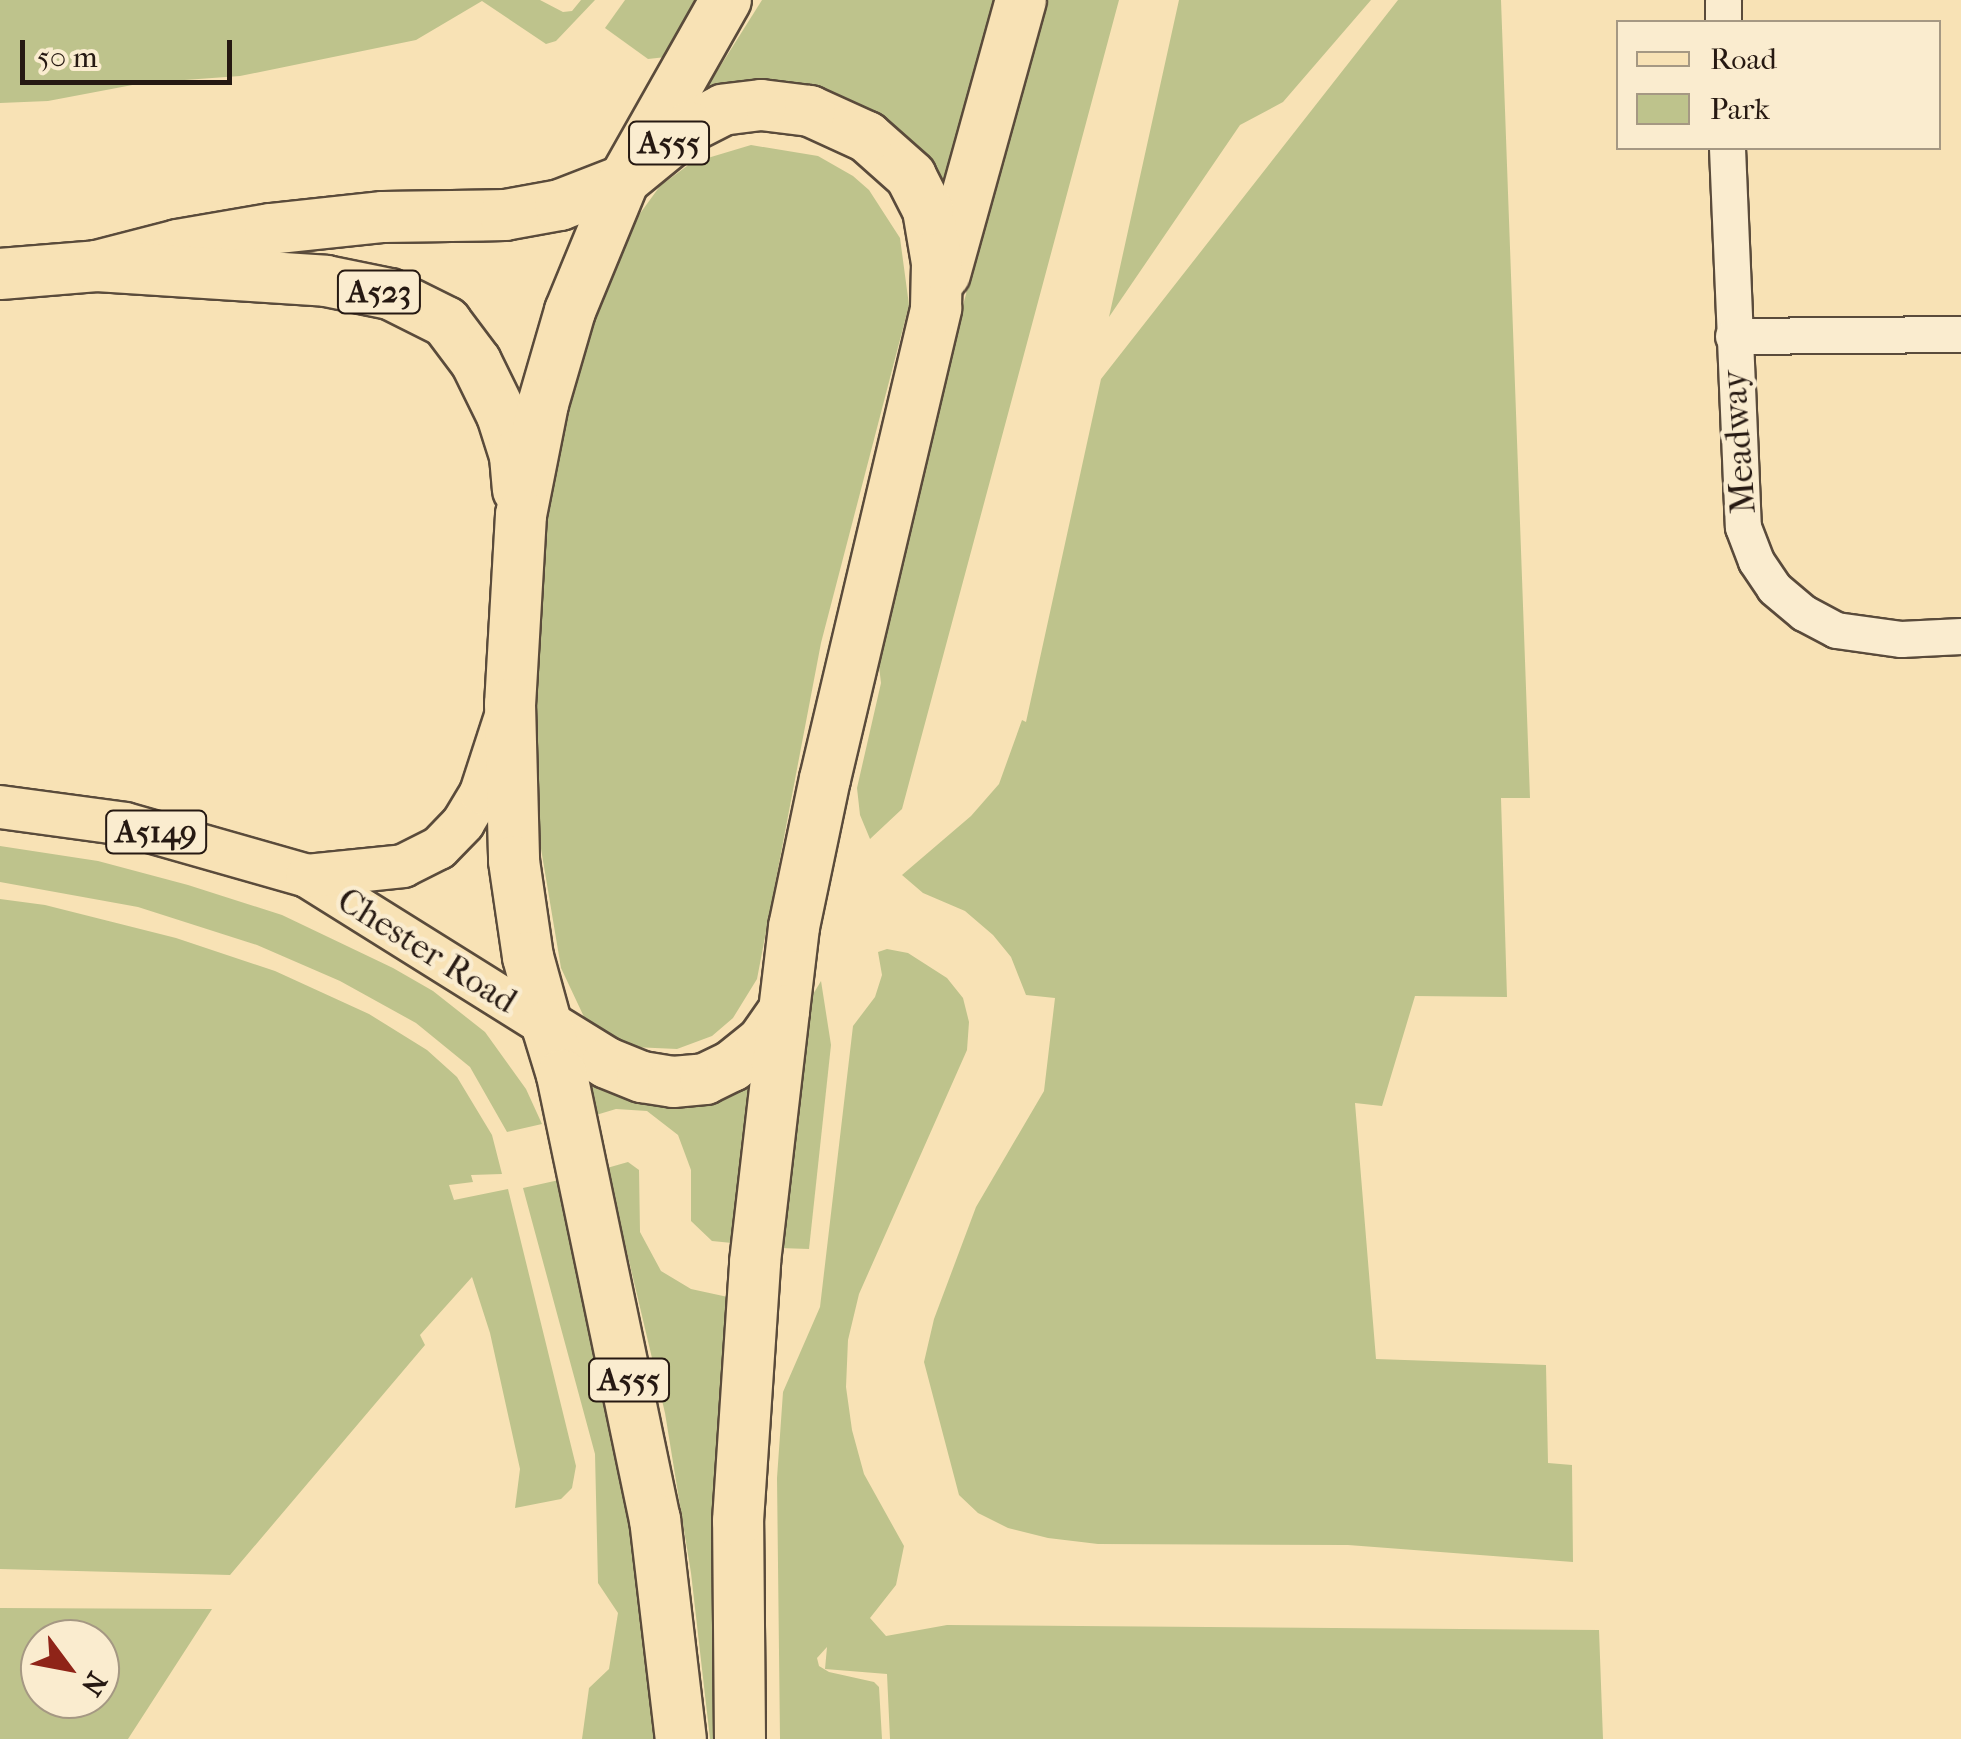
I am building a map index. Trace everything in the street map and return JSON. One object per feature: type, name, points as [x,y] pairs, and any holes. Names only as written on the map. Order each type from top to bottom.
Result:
[{"type":"highway","name":"A555","points":[[681,1739],[656,1520],[562,1075],[528,958],[514,862],[510,704],[521,515],[544,404],[570,311],[624,180],[726,0]]},
{"type":"highway","name":"A555","points":[[740,1739],[738,1522],[755,1262],[794,927],[828,761],[936,308],[1020,0]]},
{"type":"highway","name":"A523","points":[[97,266],[178,245],[383,217],[572,172],[610,150],[676,87]]},
{"type":"highway","name":"A555","points":[[624,180],[689,127],[722,110],[761,104],[830,118],[868,137],[911,176],[928,210],[937,264],[936,308]]},
{"type":"highway","name":"A523","points":[[383,217],[505,215],[560,205],[624,180]]},
{"type":"highway","name":"A523","points":[[0,274],[97,266],[326,281],[390,294],[446,322],[476,362],[502,415],[515,456],[521,515]]},
{"type":"highway","points":[[547,1026],[607,1063],[642,1078],[673,1082],[706,1078],[732,1066],[762,1042],[784,1011]]},
{"type":"main road","name":"Chester Road","points":[[307,876],[404,866],[440,848],[464,823],[481,792],[510,704]]},
{"type":"main road","name":"Chester Road","points":[[0,807],[125,824],[307,876],[547,1026]]},
{"type":"street","name":"Meadway","points":[[1726,150],[1743,527],[1756,561],[1774,588],[1804,613],[1836,630],[1901,638],[1961,636]]},
{"type":"street","points":[[1733,336],[1961,334]]},
{"type":"green space","points":[[0,0],[540,0],[563,12],[572,11],[581,0],[595,0],[556,41],[546,44],[482,1],[416,40],[240,76],[143,83],[48,101],[0,103]]},
{"type":"green space","points":[[625,0],[701,0],[666,57],[648,59],[605,28]]},
{"type":"green space","points":[[762,0],[995,0],[945,178],[709,92],[709,84]]},
{"type":"green space","points":[[1045,0],[1119,0],[902,809],[870,839],[860,815],[857,788],[881,683],[875,633]]},
{"type":"green space","points":[[1179,0],[1371,0],[1283,102],[1240,125],[1109,317]]},
{"type":"green space","points":[[1398,0],[1501,0],[1530,798],[1501,798],[1507,997],[1415,996],[1382,1106],[1355,1103],[1376,1359],[1546,1365],[1548,1463],[1572,1465],[1573,1562],[1348,1545],[1098,1544],[1048,1538],[1008,1528],[978,1513],[959,1495],[924,1362],[934,1319],[976,1207],[1044,1091],[1055,998],[1026,995],[1011,957],[993,935],[965,911],[923,893],[902,875],[971,816],[999,784],[1022,720],[1026,722],[1101,379]]},
{"type":"green space","points":[[751,145],[818,156],[869,190],[900,238],[909,305],[821,643],[757,979],[733,1018],[712,1036],[677,1049],[633,1047],[585,1019],[561,968],[536,819],[534,576],[562,420],[589,330],[636,219],[660,186],[691,163]]},
{"type":"green space","points":[[0,846],[98,861],[188,885],[282,915],[393,968],[433,991],[485,1032],[526,1089],[542,1124],[507,1132],[470,1067],[416,1023],[340,981],[257,945],[138,907],[0,882]]},
{"type":"green space","points":[[0,899],[45,905],[176,938],[275,971],[369,1014],[427,1050],[457,1077],[492,1135],[502,1174],[471,1175],[473,1182],[449,1185],[454,1200],[508,1189],[576,1466],[572,1488],[561,1499],[515,1508],[520,1469],[490,1333],[472,1277],[420,1335],[425,1345],[230,1575],[0,1569]]},
{"type":"green space","points":[[887,949],[908,953],[947,978],[963,998],[969,1022],[967,1050],[859,1294],[848,1340],[846,1387],[852,1430],[864,1474],[904,1546],[896,1585],[870,1618],[886,1636],[947,1625],[1599,1630],[1603,1739],[890,1739],[887,1674],[825,1669],[827,1647],[817,1658],[819,1666],[829,1672],[874,1682],[879,1687],[882,1739],[780,1739],[777,1478],[783,1392],[820,1307],[853,1026],[875,997],[882,975],[878,952]]},
{"type":"green space","points":[[821,981],[831,1045],[809,1249],[779,1248],[806,1006]]},
{"type":"green space","points":[[754,1064],[742,1244],[712,1241],[691,1221],[691,1170],[678,1135],[647,1111],[616,1109],[596,1115],[587,1081],[631,1098]]},
{"type":"green space","points":[[628,1162],[639,1170],[640,1232],[661,1271],[691,1289],[737,1299],[727,1739],[710,1739],[691,1573],[665,1413],[607,1168]]},
{"type":"green space","points":[[559,1180],[635,1540],[660,1739],[582,1739],[589,1688],[609,1669],[618,1613],[598,1583],[595,1454],[523,1188]]},
{"type":"green space","points":[[0,1608],[212,1609],[128,1739],[0,1739]]}]
